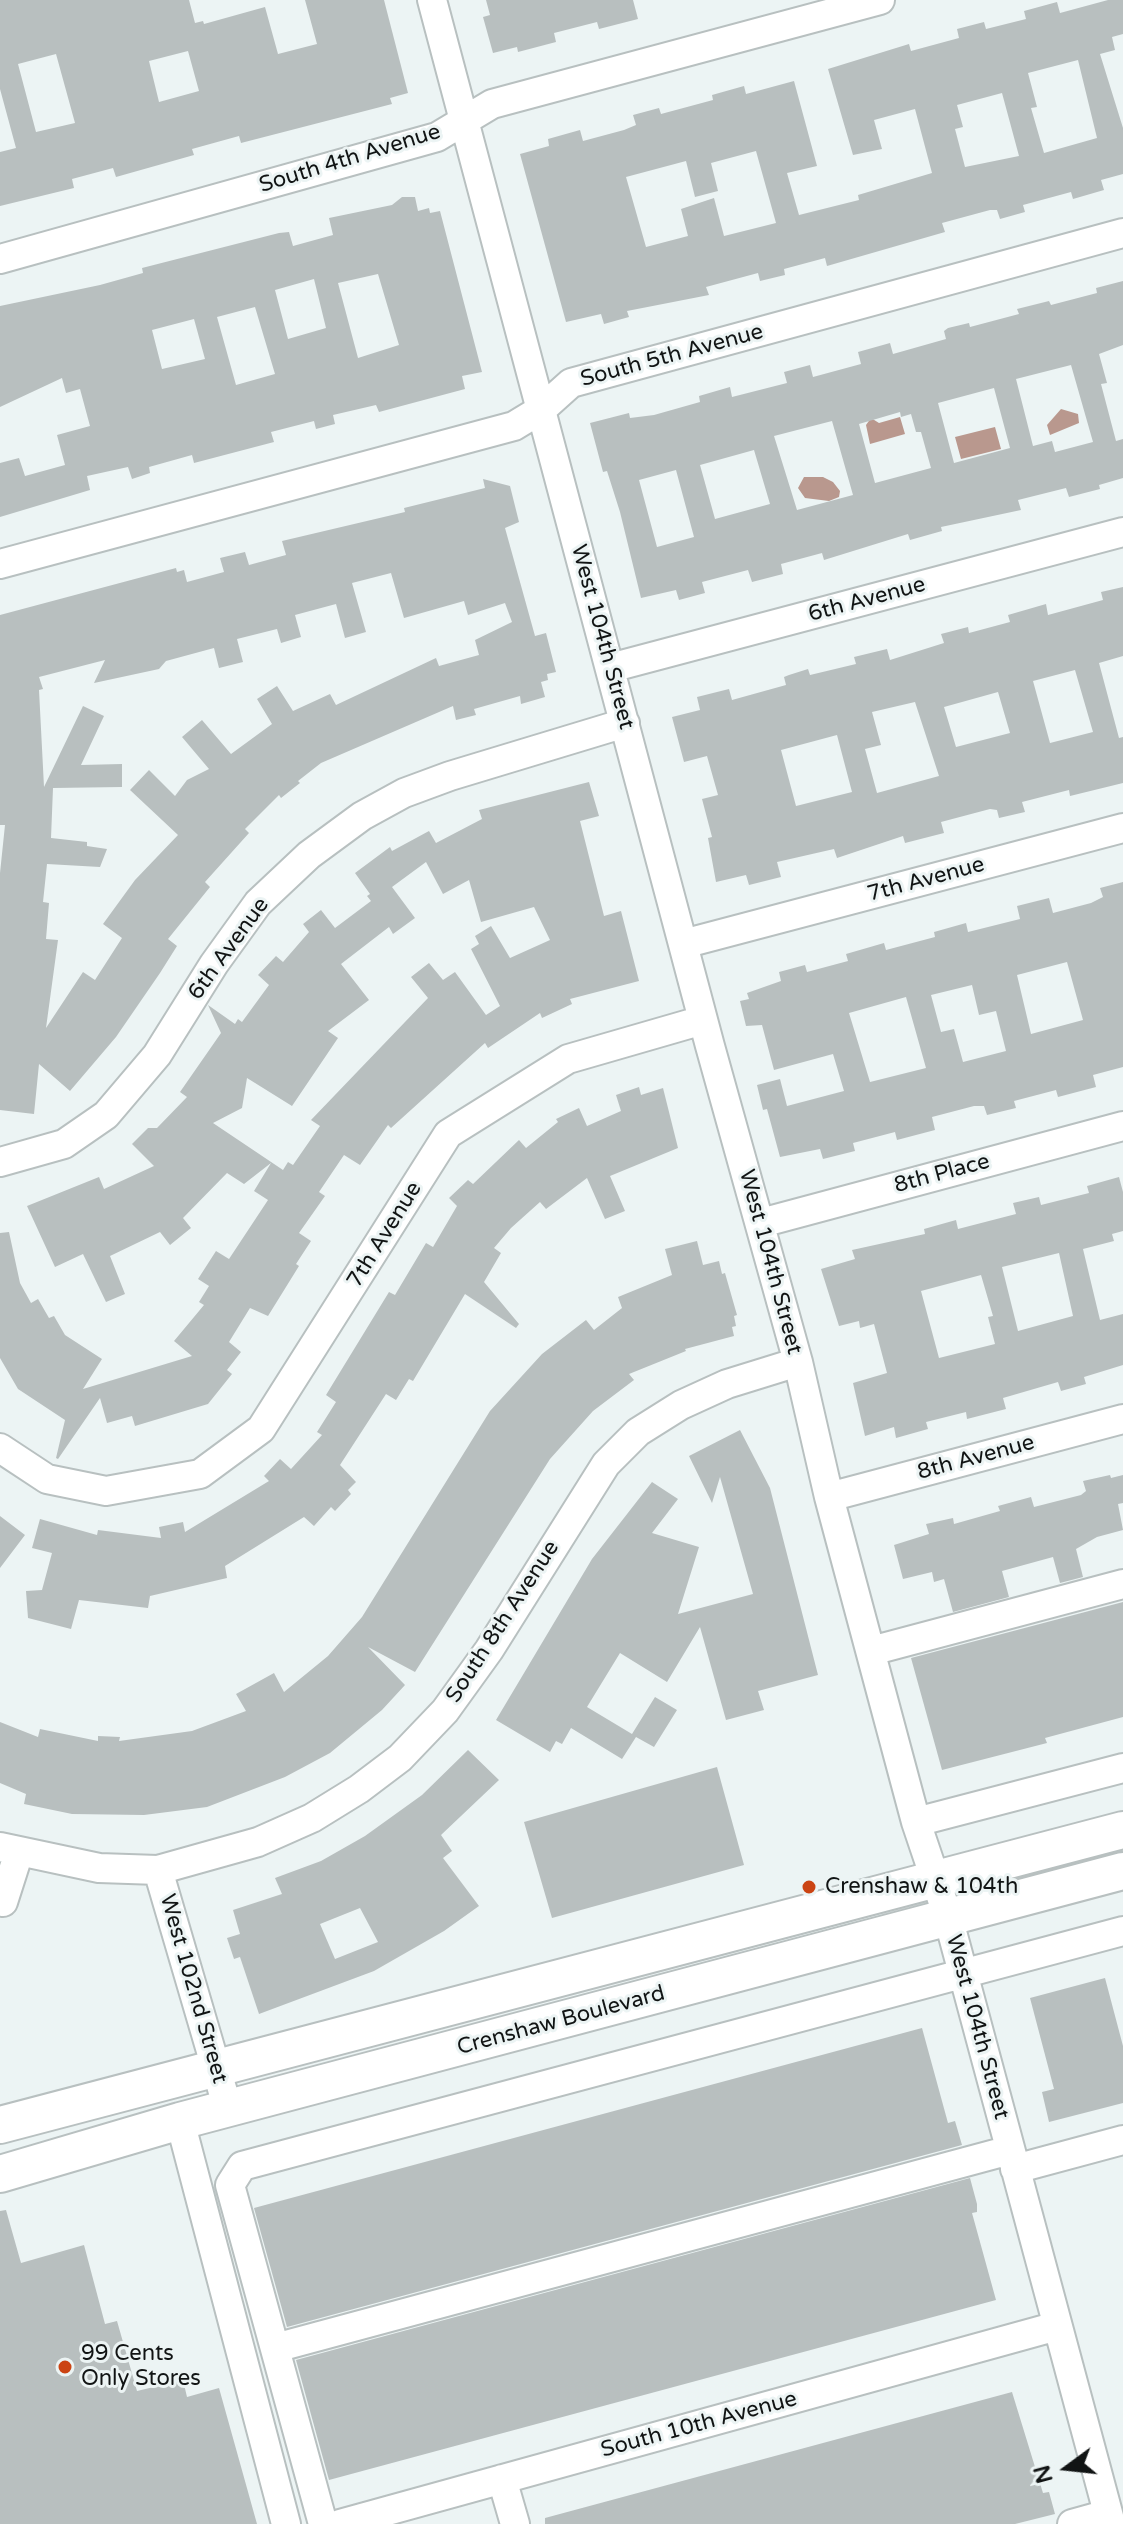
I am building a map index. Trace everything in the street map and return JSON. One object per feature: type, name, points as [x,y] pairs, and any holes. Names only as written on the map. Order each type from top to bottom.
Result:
[{"type":"main road","name":"Crenshaw Boulevard","points":[[0,2125],[1123,1830]]},
{"type":"main road","name":"Crenshaw Boulevard","points":[[0,2174],[180,2121],[1123,1871]]},
{"type":"street","name":"West 104th Street","points":[[432,0],[703,1020],[798,1362],[829,1497],[916,1822],[948,1917],[1109,2519]]},
{"type":"street","name":"South 4th Avenue","points":[[0,259],[437,137],[492,104],[880,0]]},
{"type":"street","name":"South 5th Avenue","points":[[0,564],[514,426],[542,409],[571,383],[1123,233]]},
{"type":"street","name":"6th Avenue","points":[[610,668],[1123,532]]},
{"type":"street","name":"6th Avenue","points":[[0,1162],[64,1144],[106,1115],[157,1055],[214,964],[258,903],[309,855],[362,816],[404,793],[450,776],[625,723]]},
{"type":"street","name":"7th Avenue","points":[[683,944],[1123,828]]},
{"type":"street","name":"7th Avenue","points":[[0,1448],[47,1479],[106,1491],[200,1474],[261,1429],[448,1134],[568,1059],[703,1020]]},
{"type":"street","name":"8th Place","points":[[761,1223],[1123,1126]]},
{"type":"street","name":"South 8th Avenue","points":[[9,1849],[99,1868],[158,1870],[258,1842],[312,1818],[359,1789],[400,1758],[445,1711],[489,1650],[606,1464],[638,1432],[681,1405],[727,1384],[798,1362]]},
{"type":"street","name":"8th Avenue","points":[[829,1497],[1123,1419]]},
{"type":"street","points":[[871,1651],[1123,1584]]},
{"type":"street","points":[[916,1822],[1123,1768]]},
{"type":"street","points":[[8,1905],[3,1902],[9,1849]]},
{"type":"street","name":"West 102nd Street","points":[[158,1870],[228,2109]]},
{"type":"street","points":[[323,2524],[230,2185],[242,2166],[1123,1931]]},
{"type":"street","points":[[180,2121],[286,2524]]},
{"type":"street","points":[[275,2348],[1013,2159],[1123,2140]]},
{"type":"street","name":"South 10th Avenue","points":[[340,2524],[1057,2326]]},
{"type":"street","points":[[502,2479],[515,2524]]},
{"type":"street","points":[[1072,2524],[1109,2519]]},
{"type":"shaded area","points":[[1061,409],[1078,414],[1079,423],[1050,435],[1047,425]]},
{"type":"shaded area","points":[[900,417],[905,434],[870,444],[866,425],[871,418],[879,423]]},
{"type":"shaded area","points":[[995,427],[1001,449],[961,459],[955,437]]},
{"type":"shaded area","points":[[804,477],[823,477],[833,482],[840,491],[839,497],[829,501],[805,498],[798,488]]},
{"type":"building","points":[[0,0],[189,0],[195,23],[203,21],[204,24],[265,7],[278,54],[317,44],[305,0],[384,0],[408,93],[390,98],[392,104],[241,143],[239,136],[192,149],[194,155],[116,177],[113,168],[72,179],[74,188],[0,206],[0,152],[16,148],[0,89]],"holes":[[[188,51],[199,91],[159,102],[149,61]],[[56,54],[75,123],[36,132],[18,64]]]},
{"type":"building","points":[[486,0],[633,0],[638,19],[599,29],[597,22],[554,33],[556,42],[518,52],[517,47],[493,53],[483,17],[490,15]]},
{"type":"building","points":[[1108,0],[1123,0],[1123,34],[1112,37],[1115,50],[1100,54],[1123,128],[1123,174],[1101,180],[1104,190],[1073,199],[1071,192],[1023,205],[1025,212],[1000,219],[997,210],[990,210],[942,223],[945,232],[827,266],[825,258],[784,269],[785,275],[760,281],[758,273],[706,287],[709,295],[627,311],[629,317],[604,324],[601,314],[566,322],[520,154],[549,146],[548,139],[580,130],[583,141],[624,130],[636,125],[633,115],[659,108],[661,114],[713,100],[712,95],[744,86],[746,94],[794,81],[817,166],[787,173],[799,215],[859,200],[858,195],[932,173],[915,109],[874,120],[882,149],[853,155],[828,69],[909,44],[911,51],[959,38],[957,29],[984,22],[986,29],[1026,19],[1024,11],[1057,2],[1060,13]],"holes":[[[1078,60],[1097,138],[1044,153],[1031,108],[1037,107],[1028,73]],[[1002,93],[1019,156],[965,167],[955,129],[963,127],[957,105]],[[756,151],[776,223],[724,236],[714,198],[681,209],[688,236],[646,247],[626,177],[686,161],[695,197],[718,191],[711,163]]]},
{"type":"building","points":[[402,197],[415,197],[418,211],[429,208],[430,213],[440,211],[482,372],[462,376],[465,389],[379,412],[376,405],[333,415],[335,424],[316,429],[314,421],[271,432],[274,442],[194,463],[192,455],[149,467],[150,473],[132,479],[128,467],[87,476],[90,490],[0,517],[0,463],[19,458],[25,476],[65,465],[57,435],[90,426],[80,389],[66,393],[62,378],[0,407],[0,306],[100,285],[143,273],[142,268],[279,233],[289,232],[293,246],[333,235],[329,218],[392,205]],"holes":[[[378,274],[399,345],[358,358],[338,283]],[[314,279],[326,328],[288,339],[275,290]],[[255,307],[275,374],[236,385],[217,317]],[[194,319],[205,359],[162,369],[152,330]]]},
{"type":"building","points":[[1123,281],[1123,345],[1099,354],[1107,383],[1101,384],[1116,441],[1123,439],[1123,478],[1099,485],[1100,489],[1069,497],[1066,488],[1018,500],[1021,510],[941,527],[942,531],[910,540],[908,534],[824,560],[822,553],[781,564],[783,574],[752,582],[748,570],[702,582],[705,593],[679,600],[676,590],[641,598],[620,512],[607,471],[603,472],[590,423],[629,413],[630,418],[654,415],[700,402],[699,396],[730,387],[732,397],[787,383],[784,372],[810,365],[813,377],[861,364],[858,352],[890,343],[893,354],[946,339],[944,331],[948,328],[969,323],[970,327],[1019,314],[1017,309],[1049,301],[1051,305],[1097,293],[1096,288]],"holes":[[[1071,365],[1093,442],[1055,452],[1052,441],[1033,446],[1016,379]],[[994,388],[1010,448],[954,463],[938,403]],[[900,412],[901,417],[911,414],[916,432],[921,432],[931,468],[875,483],[859,424]],[[832,421],[853,495],[797,510],[774,436]],[[754,450],[770,504],[715,519],[700,465]],[[676,470],[694,537],[657,547],[639,480]]]},
{"type":"building","points":[[483,479],[510,486],[519,522],[505,528],[535,636],[546,633],[556,672],[547,674],[548,680],[541,682],[545,697],[521,704],[520,696],[474,709],[476,715],[456,720],[453,706],[321,763],[281,798],[279,795],[245,829],[249,833],[205,882],[210,887],[168,939],[177,946],[160,973],[116,1037],[70,1091],[39,1064],[34,1114],[0,1110],[0,873],[5,825],[0,825],[0,615],[176,568],[177,572],[184,570],[187,582],[224,572],[220,558],[245,552],[249,565],[286,555],[282,541],[405,512],[404,508],[485,488]],"holes":[[[391,573],[404,618],[464,601],[468,615],[505,603],[512,622],[475,640],[479,655],[439,666],[436,658],[336,705],[330,694],[293,711],[277,686],[257,699],[272,724],[231,754],[202,720],[182,737],[209,769],[187,780],[175,796],[149,770],[130,790],[178,835],[135,880],[103,924],[122,938],[95,980],[83,972],[46,1028],[58,940],[46,939],[49,903],[43,902],[47,864],[100,867],[107,849],[87,846],[87,842],[51,838],[53,788],[122,787],[122,764],[81,765],[104,716],[83,706],[44,787],[39,690],[43,689],[39,677],[105,660],[94,683],[159,669],[166,661],[214,648],[219,668],[243,662],[237,639],[277,629],[281,643],[301,637],[295,615],[336,604],[345,638],[366,632],[352,583]]]},
{"type":"building","points":[[1123,587],[1123,656],[1099,663],[1119,738],[1123,737],[1123,783],[1070,796],[1069,790],[1022,802],[1025,812],[999,818],[997,810],[990,809],[941,822],[944,833],[905,843],[903,836],[837,858],[834,849],[777,862],[781,877],[749,885],[746,875],[716,882],[708,838],[712,837],[702,799],[718,795],[707,756],[684,762],[672,717],[700,710],[697,697],[729,689],[732,700],[786,685],[784,677],[789,675],[808,669],[810,675],[856,664],[854,657],[887,649],[890,660],[944,643],[941,634],[968,627],[969,633],[1010,622],[1008,615],[1046,604],[1048,615],[1103,600],[1101,592]],"holes":[[[1075,670],[1093,732],[1050,743],[1033,681]],[[998,692],[1010,733],[956,747],[944,707]],[[915,702],[939,776],[877,793],[865,749],[881,745],[872,712]],[[837,735],[852,792],[796,806],[781,750]]]},
{"type":"building","points":[[589,782],[599,816],[580,821],[604,916],[621,911],[639,981],[570,999],[572,1004],[542,1018],[540,1013],[488,1048],[485,1043],[391,1128],[388,1125],[360,1165],[344,1155],[319,1192],[325,1196],[299,1233],[311,1241],[296,1264],[299,1266],[268,1316],[250,1308],[229,1342],[241,1352],[227,1370],[232,1374],[208,1404],[135,1426],[132,1416],[107,1423],[100,1398],[56,1458],[65,1420],[18,1389],[0,1358],[0,1233],[9,1232],[20,1283],[31,1303],[38,1299],[49,1318],[54,1316],[65,1335],[102,1359],[83,1389],[192,1356],[174,1341],[204,1305],[199,1302],[209,1286],[198,1279],[216,1251],[229,1259],[268,1200],[254,1191],[271,1163],[244,1184],[227,1173],[183,1218],[191,1228],[170,1245],[160,1232],[110,1256],[125,1294],[106,1302],[83,1254],[55,1267],[27,1206],[99,1177],[104,1189],[154,1166],[132,1144],[148,1128],[157,1128],[187,1097],[180,1092],[221,1033],[208,1005],[235,1024],[238,1019],[242,1022],[269,985],[258,975],[276,956],[283,962],[309,932],[303,924],[321,910],[335,928],[371,901],[367,896],[370,894],[355,873],[390,847],[392,851],[429,831],[436,843],[482,819],[479,810]],"holes":[[[426,862],[443,894],[469,880],[481,922],[534,907],[550,940],[510,958],[491,926],[475,936],[479,944],[471,949],[500,1006],[486,1015],[455,972],[443,980],[429,963],[411,977],[428,998],[311,1120],[320,1126],[293,1165],[288,1162],[283,1170],[213,1123],[242,1108],[247,1078],[292,1106],[338,1038],[328,1031],[369,1000],[341,964],[389,927],[393,934],[415,918],[392,887]]]},
{"type":"building","points":[[1123,882],[1123,1067],[1093,1075],[1096,1087],[1058,1097],[1056,1090],[1014,1101],[1016,1108],[987,1115],[984,1106],[974,1106],[932,1117],[935,1130],[897,1140],[895,1132],[853,1143],[855,1151],[823,1159],[820,1149],[780,1157],[757,1085],[780,1079],[787,1106],[844,1091],[833,1054],[774,1070],[762,1025],[746,1026],[740,1001],[749,999],[747,993],[781,981],[779,972],[805,965],[807,972],[848,961],[846,954],[884,943],[886,950],[935,937],[934,932],[966,923],[968,932],[1020,919],[1017,906],[1049,898],[1053,913],[1091,903],[1103,897],[1100,888]],"holes":[[[1067,962],[1083,1020],[1031,1034],[1017,975]],[[972,985],[979,1015],[996,1011],[1006,1051],[963,1062],[954,1029],[941,1032],[931,995]],[[906,997],[926,1068],[870,1082],[849,1013]]]},
{"type":"building","points":[[639,1087],[641,1095],[663,1088],[678,1148],[610,1176],[625,1211],[605,1219],[587,1178],[546,1209],[540,1202],[511,1228],[494,1248],[501,1253],[484,1282],[519,1324],[516,1328],[465,1294],[413,1381],[409,1379],[396,1400],[386,1394],[340,1465],[356,1482],[348,1490],[351,1494],[335,1511],[331,1507],[314,1526],[304,1517],[225,1566],[227,1578],[150,1596],[148,1608],[79,1600],[71,1629],[28,1618],[26,1591],[42,1590],[52,1553],[32,1548],[40,1519],[97,1535],[98,1530],[161,1538],[159,1527],[183,1522],[185,1532],[269,1481],[264,1476],[280,1459],[291,1469],[322,1435],[317,1432],[336,1402],[326,1395],[389,1292],[395,1295],[426,1243],[433,1247],[457,1206],[449,1198],[468,1180],[473,1184],[519,1140],[526,1148],[558,1122],[556,1119],[579,1108],[587,1126],[621,1111],[616,1095]]},
{"type":"building","points":[[1119,1177],[1123,1192],[1123,1231],[1112,1234],[1114,1241],[1083,1249],[1100,1320],[1123,1314],[1123,1365],[1084,1377],[1086,1384],[1061,1391],[1058,1382],[1003,1398],[1006,1409],[967,1419],[966,1412],[926,1422],[928,1429],[896,1438],[894,1427],[865,1436],[853,1383],[887,1373],[874,1324],[860,1328],[859,1321],[839,1326],[821,1269],[855,1259],[852,1250],[925,1234],[924,1229],[956,1220],[958,1229],[1016,1214],[1013,1203],[1039,1197],[1041,1205],[1089,1193],[1087,1186]],"holes":[[[1059,1253],[1073,1316],[1018,1331],[1002,1267]],[[981,1275],[993,1316],[988,1317],[995,1344],[939,1358],[921,1291]]]},
{"type":"building","points":[[697,1241],[703,1265],[719,1261],[722,1274],[725,1273],[737,1315],[734,1316],[736,1326],[732,1327],[734,1336],[685,1349],[629,1374],[634,1380],[593,1411],[550,1459],[415,1672],[368,1647],[405,1685],[382,1710],[330,1753],[285,1777],[207,1807],[144,1815],[72,1814],[24,1804],[26,1794],[0,1783],[0,1722],[38,1737],[40,1729],[98,1741],[98,1736],[120,1737],[119,1741],[192,1731],[246,1711],[236,1694],[274,1673],[284,1692],[328,1656],[362,1617],[490,1411],[542,1354],[586,1320],[594,1330],[622,1308],[618,1297],[672,1275],[665,1249]]},
{"type":"building","points":[[740,1430],[770,1488],[818,1675],[758,1691],[764,1710],[726,1720],[700,1627],[667,1682],[620,1653],[587,1707],[632,1734],[655,1697],[677,1710],[654,1747],[636,1737],[622,1759],[571,1728],[562,1744],[556,1741],[550,1752],[496,1720],[592,1559],[652,1482],[678,1499],[652,1533],[699,1547],[678,1614],[753,1594],[720,1477],[712,1503],[689,1456]]},
{"type":"building","points":[[1110,1475],[1111,1478],[1123,1475],[1123,1503],[1118,1504],[1123,1530],[1097,1537],[1076,1549],[1083,1577],[1060,1583],[1053,1557],[1002,1571],[1009,1597],[953,1612],[944,1579],[934,1582],[932,1572],[903,1579],[894,1545],[929,1534],[926,1524],[953,1518],[954,1524],[1000,1511],[998,1506],[1031,1497],[1034,1507],[1081,1495],[1086,1491],[1083,1481]]},
{"type":"building","points":[[0,1516],[25,1535],[0,1568]]},
{"type":"building","points":[[1123,1602],[1123,1717],[1045,1738],[1047,1743],[942,1770],[911,1658]]},
{"type":"building","points":[[468,1750],[499,1780],[441,1835],[452,1851],[443,1858],[479,1906],[444,1931],[374,1971],[259,2014],[240,1957],[234,1959],[227,1938],[240,1934],[233,1910],[282,1894],[275,1878],[321,1861],[365,1836],[422,1795]],"holes":[[[360,1908],[378,1942],[335,1959],[320,1924]]]},
{"type":"building","points":[[717,1767],[744,1865],[552,1918],[524,1822]]},
{"type":"building","points":[[1105,1978],[1123,2046],[1123,2103],[1049,2122],[1042,2092],[1054,2089],[1030,1998]]},
{"type":"building","points":[[922,2028],[948,2123],[955,2121],[962,2145],[287,2327],[254,2208]]},
{"type":"building","points":[[970,2178],[977,2204],[977,2212],[972,2213],[996,2300],[329,2480],[296,2360]]},
{"type":"building","points":[[6,2210],[21,2263],[84,2245],[105,2324],[117,2321],[137,2391],[183,2380],[187,2397],[219,2388],[257,2524],[0,2524],[0,2211]]},
{"type":"building","points":[[1012,2392],[1043,2493],[1049,2492],[1055,2514],[1015,2524],[545,2524],[545,2518]]},
{"type":"place","name":"Crenshaw & 104th","points":[[809,1887]]},
{"type":"place","name":"99 Cents Only Stores","points":[[65,2367]]}]
